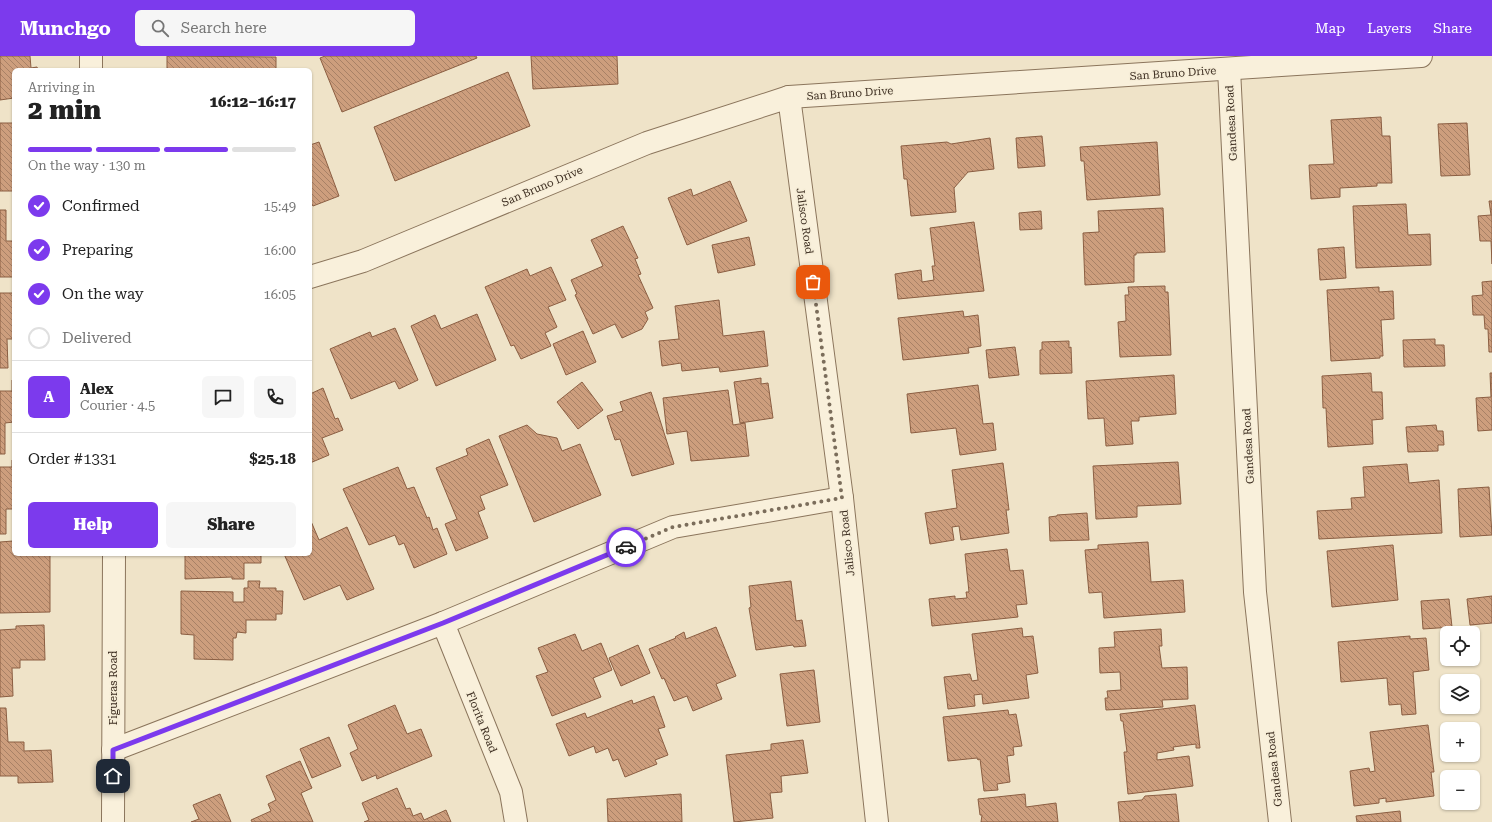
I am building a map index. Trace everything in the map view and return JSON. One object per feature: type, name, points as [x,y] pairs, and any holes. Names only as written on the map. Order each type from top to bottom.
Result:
[{"type":"street","points":[[90,56],[91,68]]},
{"type":"street","name":"San Bruno Drive","points":[[312,276],[363,261],[647,142],[789,97],[1421,56]]},
{"type":"street","name":"Gandesa Road","points":[[1228,69],[1255,592],[1280,822]]},
{"type":"street","name":"Jalisco Road","points":[[789,97],[842,498],[877,822]]},
{"type":"street","points":[[113,750],[443,623],[673,527],[842,498]]},
{"type":"street","name":"Figueras Road","points":[[113,822],[114,556]]},
{"type":"street","name":"Florita Road","points":[[443,623],[511,792],[516,822]]},
{"type":"building","points":[[0,56],[30,56],[31,68],[12,68],[12,98],[0,100]]},
{"type":"building","points":[[167,56],[276,57],[276,68],[167,68]]},
{"type":"building","points":[[325,56],[476,56],[477,58],[342,112],[320,58]]},
{"type":"building","points":[[531,56],[617,56],[618,84],[533,89]]},
{"type":"building","points":[[508,72],[530,126],[395,181],[374,127]]},
{"type":"building","points":[[1381,117],[1382,136],[1390,136],[1392,183],[1377,183],[1377,186],[1340,188],[1340,197],[1311,199],[1309,165],[1334,164],[1331,120]]},
{"type":"building","points":[[0,123],[12,123],[12,191],[0,191]]},
{"type":"building","points":[[1467,123],[1470,175],[1441,176],[1438,124]]},
{"type":"building","points":[[1042,136],[1045,166],[1018,168],[1016,138]]},
{"type":"building","points":[[990,138],[994,169],[968,172],[954,188],[956,212],[911,216],[907,179],[904,179],[901,146],[947,142],[951,144]]},
{"type":"building","points":[[319,142],[339,196],[313,206],[312,204],[312,144]]},
{"type":"building","points":[[1157,142],[1160,195],[1087,200],[1084,161],[1081,161],[1080,147]]},
{"type":"building","points":[[730,181],[747,221],[687,245],[668,198],[691,189],[693,196]]},
{"type":"building","points":[[1489,201],[1492,201],[1492,264],[1491,241],[1480,241],[1478,216],[1491,215]]},
{"type":"building","points":[[1406,204],[1408,235],[1430,234],[1431,265],[1356,268],[1353,206]]},
{"type":"building","points":[[1163,208],[1165,252],[1136,253],[1136,255],[1134,255],[1134,282],[1085,285],[1083,233],[1099,232],[1098,211]]},
{"type":"building","points":[[0,210],[6,210],[6,241],[12,241],[12,277],[0,277]]},
{"type":"building","points":[[1041,211],[1042,229],[1020,230],[1019,213]]},
{"type":"building","points":[[974,222],[984,291],[898,299],[895,274],[921,270],[922,282],[934,280],[932,266],[935,266],[930,228]]},
{"type":"building","points":[[623,226],[638,258],[635,259],[641,274],[638,275],[653,308],[645,312],[648,319],[642,329],[622,338],[615,324],[593,334],[575,295],[577,294],[571,280],[603,266],[591,240]]},
{"type":"building","points":[[749,237],[755,265],[718,273],[712,245]]},
{"type":"building","points":[[1344,247],[1346,278],[1320,280],[1318,249]]},
{"type":"building","points":[[551,267],[566,300],[548,307],[557,327],[545,333],[551,346],[521,359],[514,345],[511,346],[485,287],[527,269],[530,276]]},
{"type":"building","points":[[1492,281],[1492,352],[1489,352],[1488,329],[1485,329],[1484,315],[1473,315],[1472,296],[1483,295],[1482,282]]},
{"type":"building","points":[[1165,286],[1165,292],[1168,292],[1171,355],[1120,357],[1118,322],[1126,321],[1125,295],[1129,295],[1128,287]]},
{"type":"building","points":[[1379,287],[1379,292],[1393,291],[1394,319],[1381,320],[1383,356],[1380,356],[1380,358],[1331,361],[1327,290]]},
{"type":"building","points":[[0,293],[12,293],[12,339],[7,339],[8,368],[0,368]]},
{"type":"building","points":[[719,300],[723,336],[764,331],[768,366],[720,372],[719,367],[682,371],[681,363],[662,366],[659,341],[679,339],[675,306]]},
{"type":"building","points":[[963,311],[964,317],[978,315],[981,346],[968,348],[969,353],[903,360],[898,318]]},
{"type":"building","points":[[477,314],[496,360],[436,386],[411,326],[435,315],[441,329]]},
{"type":"building","points":[[395,328],[418,380],[399,389],[395,381],[351,399],[330,349],[370,332],[372,337]]},
{"type":"building","points":[[583,331],[596,362],[566,375],[553,344]]},
{"type":"building","points":[[1435,339],[1435,345],[1444,345],[1445,366],[1404,367],[1403,340]]},
{"type":"building","points":[[1069,341],[1069,348],[1071,347],[1072,373],[1040,374],[1040,350],[1042,350],[1042,342]]},
{"type":"building","points":[[1015,347],[1019,375],[989,378],[986,350]]},
{"type":"building","points":[[1371,373],[1372,392],[1382,392],[1383,419],[1372,420],[1373,444],[1328,447],[1326,408],[1323,408],[1322,376]]},
{"type":"building","points":[[1490,373],[1492,373],[1492,430],[1478,431],[1476,398],[1491,397]]},
{"type":"building","points":[[1174,375],[1176,414],[1139,417],[1139,421],[1131,421],[1133,444],[1106,446],[1104,418],[1088,419],[1086,381]]},
{"type":"building","points":[[761,378],[761,384],[768,383],[773,418],[740,423],[734,382]]},
{"type":"building","points":[[582,382],[603,410],[578,429],[557,402]]},
{"type":"building","points":[[978,385],[983,424],[993,423],[996,450],[960,455],[956,428],[911,433],[907,394]]},
{"type":"building","points":[[323,388],[335,419],[338,418],[343,430],[322,438],[329,455],[312,462],[312,393]]},
{"type":"building","points":[[728,390],[733,425],[745,423],[749,456],[691,461],[687,431],[667,434],[663,398]]},
{"type":"building","points":[[0,391],[12,391],[12,422],[5,423],[5,454],[0,454]]},
{"type":"building","points":[[651,392],[674,464],[632,476],[620,439],[615,440],[607,416],[623,411],[620,402]]},
{"type":"building","points":[[527,425],[537,434],[557,438],[562,451],[580,444],[601,495],[534,522],[499,436]]},
{"type":"building","points":[[1436,425],[1437,431],[1443,431],[1444,445],[1438,445],[1438,451],[1408,452],[1406,427]]},
{"type":"building","points":[[489,439],[508,485],[480,496],[485,509],[478,512],[488,538],[456,551],[445,524],[457,519],[436,468],[468,455],[466,449]]},
{"type":"building","points":[[1178,462],[1181,504],[1137,506],[1137,517],[1096,519],[1093,466]]},
{"type":"building","points":[[1003,463],[1009,510],[1006,510],[1009,533],[961,540],[959,526],[952,527],[954,540],[930,544],[925,513],[957,508],[952,470]]},
{"type":"building","points":[[1407,464],[1409,483],[1439,480],[1442,533],[1319,539],[1317,511],[1352,509],[1351,498],[1365,497],[1363,467]]},
{"type":"building","points":[[0,467],[12,467],[12,509],[6,509],[6,534],[0,534]]},
{"type":"building","points":[[398,467],[407,489],[414,487],[427,518],[429,517],[433,530],[437,528],[447,554],[414,568],[404,543],[399,545],[395,535],[369,545],[343,489]]},
{"type":"building","points":[[1489,487],[1492,535],[1460,537],[1458,489]]},
{"type":"building","points":[[1087,513],[1089,540],[1050,541],[1049,517]]},
{"type":"building","points":[[312,524],[319,540],[347,527],[374,589],[347,600],[340,585],[304,600],[285,556],[312,556]]},
{"type":"building","points":[[12,541],[12,556],[50,556],[50,612],[0,613],[0,542]]},
{"type":"building","points":[[1148,542],[1151,582],[1183,580],[1185,612],[1104,618],[1102,592],[1089,593],[1085,550],[1098,549],[1098,545]]},
{"type":"building","points":[[1393,545],[1398,600],[1332,607],[1327,551]]},
{"type":"building","points":[[1007,549],[1010,571],[1023,570],[1027,604],[1016,605],[1018,617],[932,626],[929,599],[955,596],[955,599],[967,598],[966,592],[969,592],[965,554]]},
{"type":"building","points":[[185,556],[261,556],[261,563],[244,563],[244,579],[232,579],[232,577],[185,579]]},
{"type":"building","points":[[248,581],[260,581],[259,588],[276,588],[276,591],[283,591],[282,614],[276,614],[276,620],[246,620],[246,633],[237,632],[236,638],[233,638],[233,660],[194,659],[194,635],[181,634],[181,591],[233,592],[233,602],[244,602],[244,588],[248,588]]},
{"type":"building","points":[[791,581],[796,621],[802,620],[806,646],[794,647],[793,645],[756,650],[749,608],[751,607],[749,586]]},
{"type":"building","points":[[1492,596],[1492,623],[1470,625],[1467,599]]},
{"type":"building","points":[[1449,599],[1452,626],[1440,626],[1440,628],[1423,629],[1421,601]]},
{"type":"building","points":[[44,625],[45,660],[20,660],[20,668],[12,668],[13,696],[0,697],[0,630],[16,629],[16,626]]},
{"type":"building","points":[[716,627],[736,676],[716,684],[722,699],[693,711],[687,696],[674,701],[664,678],[662,679],[649,649],[676,638],[675,637],[684,632],[686,639]]},
{"type":"building","points":[[1022,628],[1023,637],[1033,636],[1038,673],[1026,675],[1029,698],[983,704],[982,694],[974,695],[975,706],[948,709],[944,677],[970,674],[972,681],[978,680],[972,634]]},
{"type":"building","points":[[1161,629],[1162,646],[1159,646],[1162,668],[1187,667],[1188,699],[1162,700],[1163,707],[1106,710],[1105,698],[1108,698],[1107,691],[1121,690],[1120,672],[1100,673],[1099,648],[1115,647],[1114,632]]},
{"type":"building","points":[[575,634],[582,651],[601,643],[612,670],[593,678],[601,697],[552,716],[536,676],[548,672],[538,648]]},
{"type":"building","points":[[1410,636],[1410,639],[1426,638],[1429,670],[1413,672],[1416,714],[1402,715],[1401,704],[1389,705],[1387,678],[1341,682],[1338,642]]},
{"type":"building","points":[[638,645],[650,673],[621,686],[609,658]]},
{"type":"building","points":[[814,670],[820,722],[787,726],[780,674]]},
{"type":"building","points":[[654,696],[665,727],[658,729],[668,755],[655,760],[657,764],[625,777],[618,759],[613,761],[608,748],[596,753],[594,746],[569,756],[556,724],[585,713],[587,718],[632,700],[633,704]]},
{"type":"building","points":[[395,705],[407,734],[421,729],[432,756],[377,779],[376,775],[362,781],[350,753],[358,749],[348,725]]},
{"type":"building","points":[[1195,705],[1200,748],[1196,748],[1196,744],[1173,747],[1174,750],[1157,753],[1157,760],[1189,756],[1193,786],[1128,794],[1124,752],[1127,752],[1123,721],[1121,721],[1120,714]]},
{"type":"building","points":[[0,708],[6,708],[8,742],[24,742],[24,751],[51,750],[53,782],[18,783],[18,776],[0,776]]},
{"type":"building","points":[[1008,710],[1009,715],[1016,714],[1022,746],[1013,747],[1014,755],[1007,756],[1010,782],[997,784],[998,790],[984,791],[980,759],[948,761],[943,717]]},
{"type":"building","points":[[1428,725],[1434,772],[1431,772],[1434,796],[1386,802],[1386,798],[1379,799],[1379,803],[1354,806],[1350,771],[1369,768],[1370,772],[1375,771],[1370,732]]},
{"type":"building","points":[[329,737],[341,766],[312,778],[300,749]]},
{"type":"building","points":[[803,740],[808,773],[781,776],[782,792],[770,793],[773,818],[734,822],[726,755],[771,750],[771,744]]},
{"type":"building","points":[[300,761],[312,788],[301,793],[313,822],[252,822],[251,820],[271,811],[268,804],[276,800],[266,776]]},
{"type":"building","points":[[397,788],[406,809],[410,808],[413,816],[421,813],[424,820],[446,810],[451,822],[364,822],[369,820],[362,803]]},
{"type":"building","points":[[220,794],[231,822],[191,822],[199,819],[193,805]]},
{"type":"building","points":[[681,794],[682,822],[608,822],[607,799]]},
{"type":"building","points":[[1025,794],[1026,807],[1056,803],[1058,822],[981,822],[982,815],[980,815],[978,799]]},
{"type":"building","points":[[1176,794],[1179,822],[1120,822],[1118,802],[1142,800],[1145,796]]},
{"type":"building","points":[[1400,811],[1401,822],[1357,822],[1356,816]]},
{"type":"way so far","points":[[626,547],[673,527],[842,498],[813,282]]},
{"type":"route","points":[[113,776],[113,750],[443,623],[626,547]]}]
